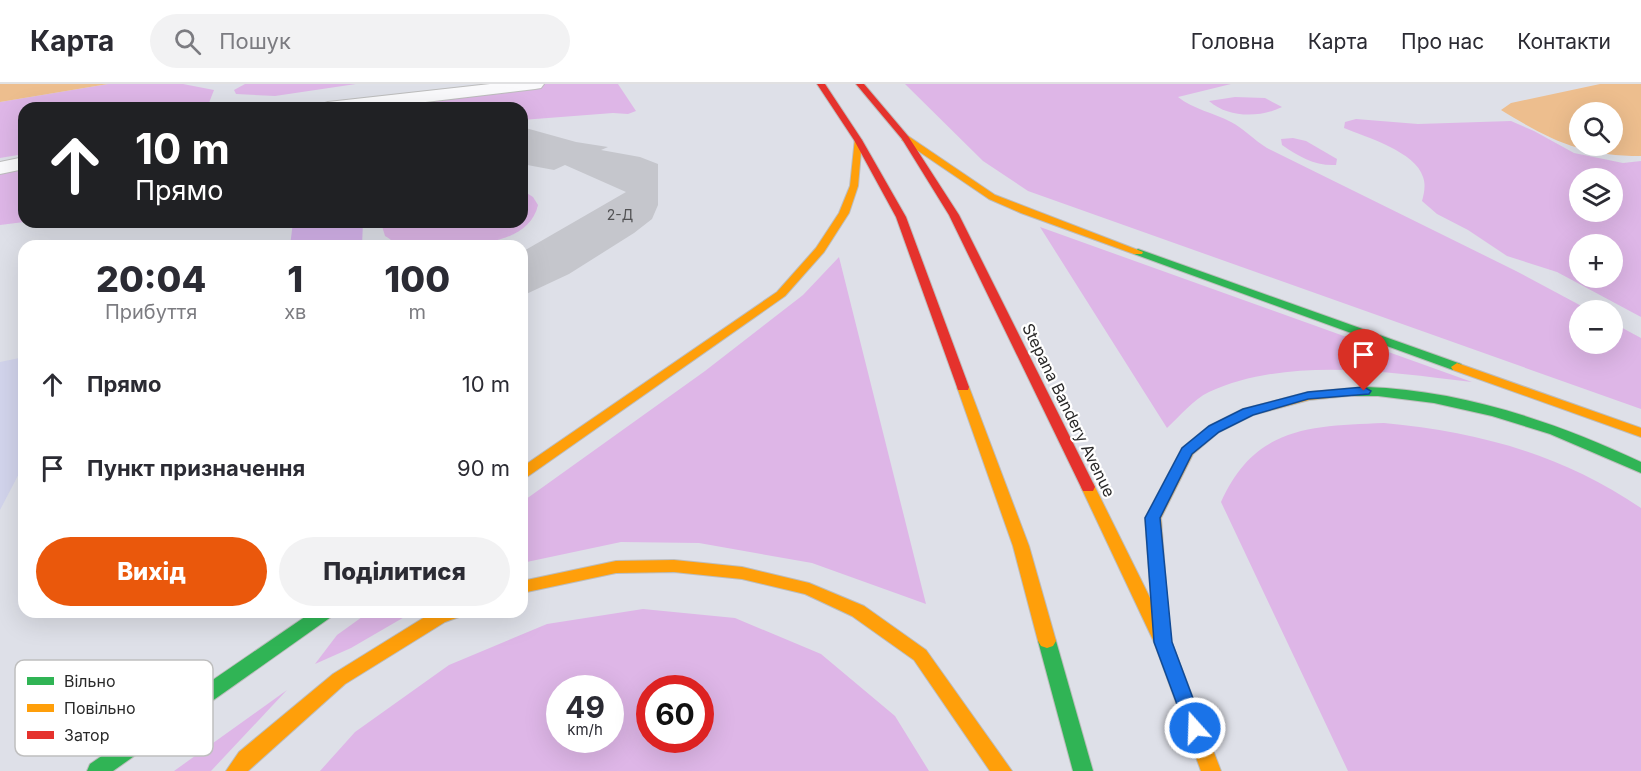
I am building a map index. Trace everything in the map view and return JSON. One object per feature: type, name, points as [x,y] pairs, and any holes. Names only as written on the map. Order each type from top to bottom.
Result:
[{"type":"main road","points":[[820,84],[858,140],[901,217],[1014,525],[1083,771]]},
{"type":"main road","name":"Stepana Bandery Avenue","points":[[860,84],[905,138],[954,215],[992,288],[1163,642],[1211,771]]},
{"type":"main road","points":[[905,138],[992,197],[1024,211],[1641,433]]},
{"type":"main road","points":[[528,470],[781,294],[814,258],[850,199],[856,170],[858,140]]},
{"type":"main road","points":[[1163,642],[1152,518],[1187,451],[1214,429],[1248,412],[1308,396],[1364,391],[1422,397],[1467,406],[1544,427],[1601,448],[1641,468]]},
{"type":"main road","points":[[528,586],[616,567],[674,566],[742,573],[809,589],[858,611],[920,655],[1002,771]]},
{"type":"main road","points":[[213,690],[316,618]]},
{"type":"main road","points":[[236,771],[246,758],[339,679],[437,618]]},
{"type":"main road","points":[[98,771],[119,756]]},
{"type":"street","points":[[380,102],[535,84]]},
{"type":"street","points":[[0,168],[18,164]]},
{"type":"shaded area","points":[[0,84],[108,84],[0,102]]},
{"type":"shaded area","points":[[108,84],[183,84],[214,90],[209,102],[18,102],[18,155],[0,158],[0,102]]},
{"type":"shaded area","points":[[245,84],[356,84],[275,96],[236,94],[234,90]]},
{"type":"shaded area","points":[[545,84],[618,84],[636,111],[628,114],[613,113],[528,120],[528,102],[390,102]]},
{"type":"shaded area","points":[[905,84],[1231,84],[1178,97],[1190,105],[1235,125],[1267,148],[1570,300],[1569,354],[1623,354],[1623,328],[1641,338],[1641,409],[1028,191],[983,161]]},
{"type":"shaded area","points":[[1600,84],[1641,84],[1641,156],[1623,155],[1623,102],[1569,102],[1569,145],[1535,130],[1501,110],[1511,103]]},
{"type":"shaded area","points":[[1235,97],[1265,98],[1282,107],[1264,113],[1244,114],[1225,111],[1209,101]]},
{"type":"shaded area","points":[[1356,119],[1418,124],[1511,121],[1569,150],[1569,156],[1589,156],[1623,163],[1641,161],[1641,317],[1623,307],[1623,300],[1609,300],[1587,288],[1623,288],[1623,234],[1569,234],[1569,278],[1557,272],[1507,256],[1468,230],[1437,214],[1422,201],[1424,180],[1411,160],[1389,146],[1344,128],[1345,122]]},
{"type":"shaded area","points":[[1293,138],[1306,141],[1337,159],[1336,165],[1308,160],[1282,145],[1281,139]]},
{"type":"shaded area","points":[[18,167],[18,223],[0,225],[0,171]]},
{"type":"shaded area","points":[[528,194],[538,205],[528,223]]},
{"type":"shaded area","points":[[1040,227],[1472,382],[1373,371],[1305,370],[1272,374],[1240,381],[1203,395],[1167,428]]},
{"type":"shaded area","points":[[292,228],[363,228],[362,240],[291,240]]},
{"type":"shaded area","points":[[383,228],[523,228],[498,240],[391,240],[385,236]]},
{"type":"shaded area","points":[[839,257],[926,604],[812,563],[699,543],[621,542],[528,562],[528,498],[705,371],[803,295]]},
{"type":"shaded area","points":[[18,358],[18,476],[0,510],[0,362]]},
{"type":"shaded area","points":[[1384,423],[1453,432],[1518,449],[1580,473],[1641,508],[1641,771],[1348,771],[1221,502],[1235,477],[1251,458],[1268,444],[1309,429]]},
{"type":"shaded area","points":[[643,609],[735,618],[821,654],[895,716],[929,771],[320,771],[355,732],[449,665],[547,624]]},
{"type":"shaded area","points":[[361,618],[403,618],[351,648],[315,664],[337,635]]},
{"type":"shaded area","points":[[287,690],[211,771],[174,771],[195,756],[213,756],[213,743]]},
{"type":"building","points":[[528,129],[576,142],[608,147],[601,150],[640,157],[658,164],[658,205],[652,219],[634,233],[569,274],[528,293],[528,249],[626,192],[565,165],[554,170],[528,165]]},
{"type":"traffic: fast","points":[[1138,252],[1457,367]]},
{"type":"traffic: fast","points":[[1353,392],[1378,392],[1434,399],[1495,412],[1585,442],[1641,468]]},
{"type":"traffic: fast","points":[[213,690],[316,618]]},
{"type":"traffic: fast","points":[[1047,641],[1083,771]]},
{"type":"traffic: fast","points":[[97,771],[119,756]]},
{"type":"traffic: slow","points":[[905,138],[992,197],[1024,211],[1138,252]]},
{"type":"traffic: slow","points":[[528,470],[781,294],[820,250],[844,213],[854,186],[858,140]]},
{"type":"traffic: slow","points":[[1457,367],[1641,433]]},
{"type":"traffic: slow","points":[[963,387],[1021,546],[1047,641]]},
{"type":"traffic: slow","points":[[1162,637],[1153,518],[1187,451],[1214,429],[1248,412],[1308,396],[1353,392]]},
{"type":"traffic: slow","points":[[1088,487],[1163,642],[1211,771]]},
{"type":"traffic: slow","points":[[528,586],[616,567],[674,566],[742,573],[809,589],[858,611],[920,655],[1002,771]]},
{"type":"traffic: slow","points":[[236,771],[246,758],[339,679],[437,618]]},
{"type":"traffic: jam","points":[[821,84],[858,140],[901,217],[963,387]]},
{"type":"traffic: jam","points":[[860,84],[905,138],[954,215],[1088,487]]},
{"type":"route","points":[[1195,728],[1163,642],[1152,518],[1187,451],[1214,429],[1248,412],[1308,396],[1364,391]]}]
